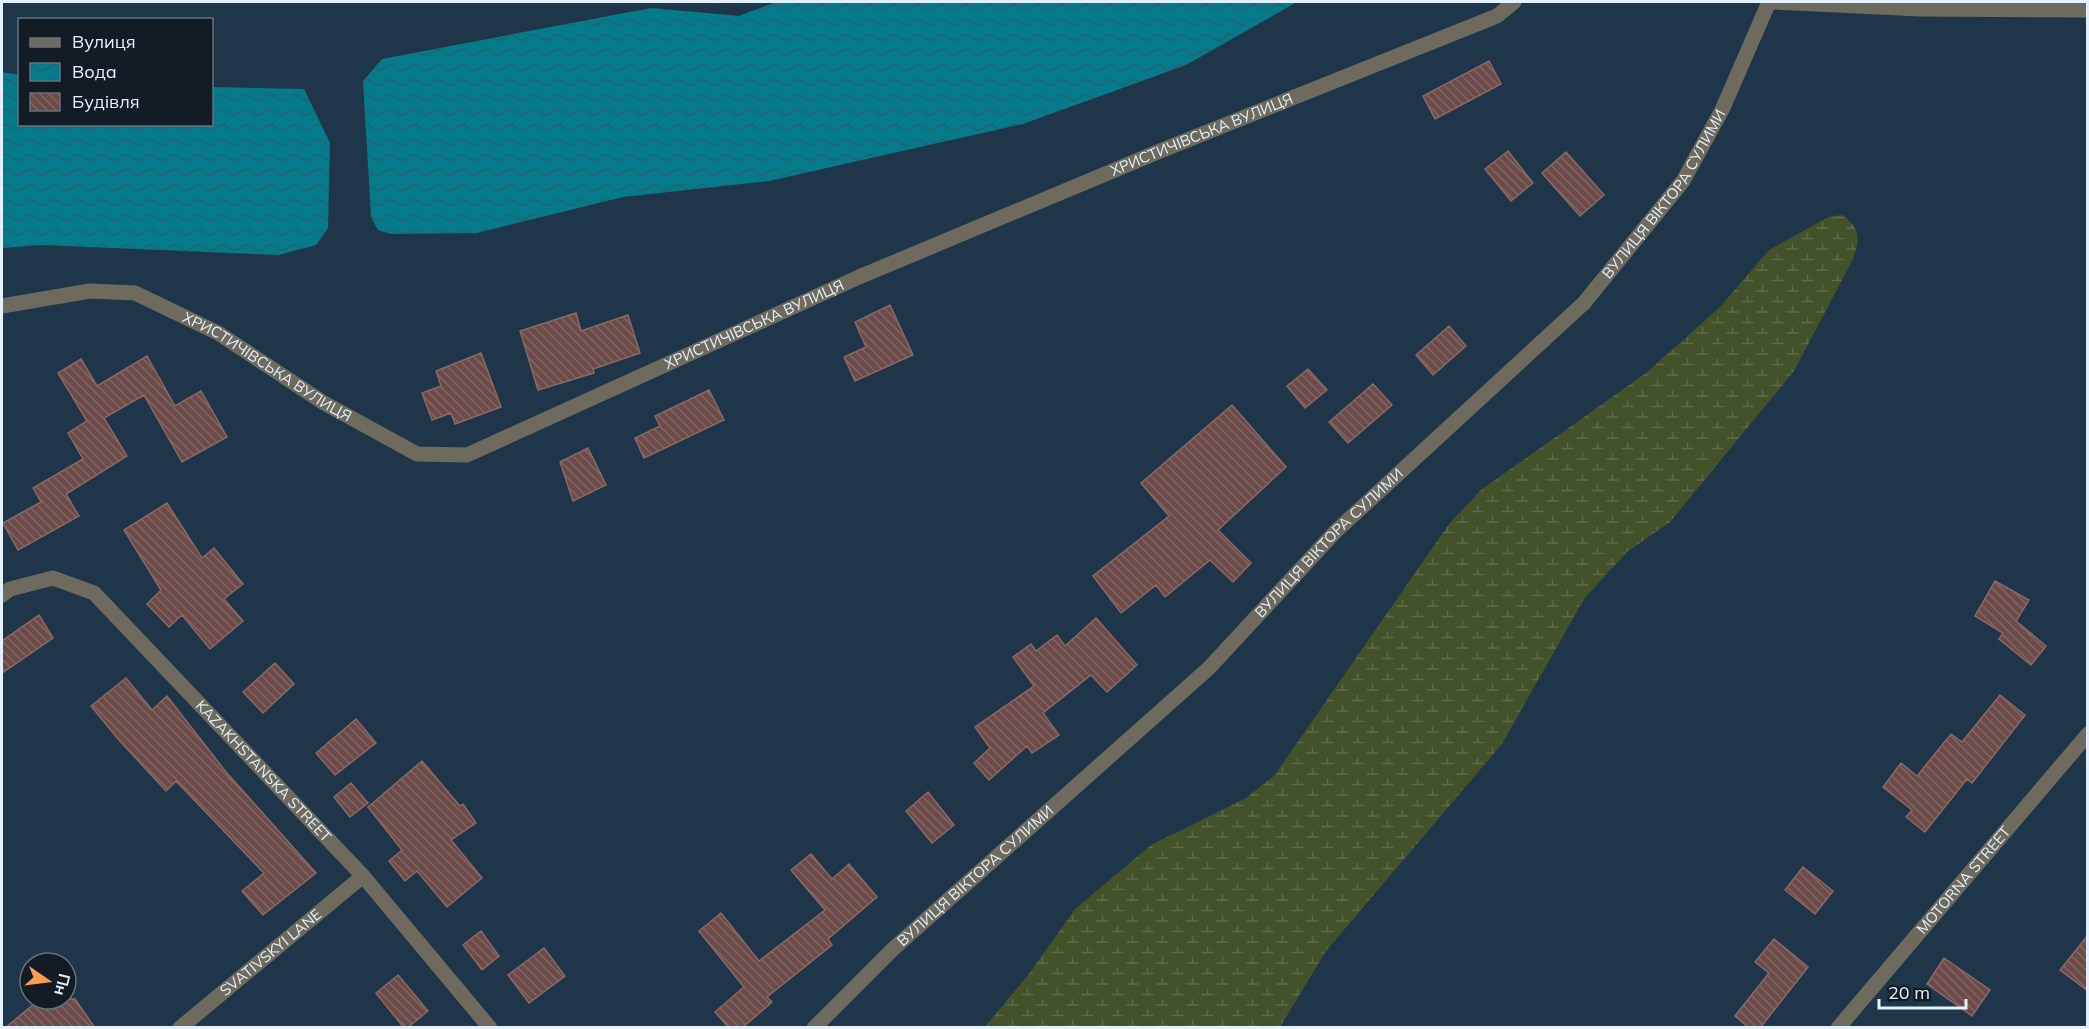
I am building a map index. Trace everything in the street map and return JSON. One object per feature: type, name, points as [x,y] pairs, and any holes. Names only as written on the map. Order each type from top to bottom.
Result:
[{"type":"street","name":"ХРИСТИЧІВСЬКА ВУЛИЦЯ","points":[[2,306],[90,291],[135,293],[218,333],[324,403],[417,454],[467,455],[859,277],[1176,145],[1497,16],[1514,2]]},
{"type":"street","name":"ВУЛИЦЯ ВІКТОРА СУЛИМИ","points":[[814,1028],[893,949],[1209,668],[1335,532],[1584,303],[1683,180],[1722,110],[1769,2]]},
{"type":"street","points":[[1774,2],[1920,9],[2088,10]]},
{"type":"street","name":"KAZAKHSTANSKA STREET","points":[[2,595],[10,589],[53,578],[94,593],[363,876],[490,1028]]},
{"type":"street","name":"MOTORNA STREET","points":[[1838,1028],[2088,734]]},
{"type":"street","name":"SVATIVSKYI LANE","points":[[180,1028],[363,876]]},
{"type":"green space","points":[[1843,215],[1856,230],[1858,240],[1853,259],[1794,371],[1670,522],[1627,552],[1584,599],[1502,744],[1326,951],[1280,1027],[985,1027],[1028,975],[1075,909],[1151,845],[1246,798],[1274,776],[1449,524],[1481,490],[1646,373],[1720,307],[1769,250],[1828,217]]},
{"type":"water","points":[[776,2],[1297,2],[1186,65],[1023,124],[769,181],[623,197],[477,233],[391,234],[378,230],[371,217],[363,81],[382,59],[651,8],[739,16]]},
{"type":"water","points":[[2,72],[18,75],[18,126],[213,126],[213,87],[304,89],[330,143],[328,228],[316,245],[278,255],[41,245],[2,248]]},
{"type":"building","points":[[1489,61],[1501,84],[1435,119],[1423,96]]},
{"type":"building","points":[[1508,151],[1533,183],[1511,201],[1485,169]]},
{"type":"building","points":[[1566,152],[1604,195],[1580,216],[1542,173]]},
{"type":"building","points":[[890,305],[913,355],[855,381],[844,357],[866,347],[855,322]]},
{"type":"building","points":[[576,313],[581,331],[628,315],[640,353],[593,369],[594,373],[538,390],[520,331]]},
{"type":"building","points":[[1449,326],[1466,346],[1433,375],[1416,355]]},
{"type":"building","points":[[481,353],[501,407],[455,424],[451,413],[432,420],[422,393],[441,386],[436,371]]},
{"type":"building","points":[[147,356],[175,406],[201,391],[227,437],[182,462],[144,395],[104,418],[127,456],[66,494],[79,516],[18,550],[3,523],[41,502],[33,488],[83,459],[68,433],[87,421],[58,373],[81,359],[97,386]]},
{"type":"building","points":[[1308,369],[1327,390],[1305,408],[1287,386]]},
{"type":"building","points":[[1373,384],[1392,405],[1348,443],[1329,422]]},
{"type":"building","points":[[709,390],[724,420],[644,458],[635,438],[660,426],[655,416]]},
{"type":"building","points":[[1232,405],[1286,467],[1218,530],[1251,563],[1233,582],[1210,560],[1165,597],[1156,585],[1121,613],[1093,576],[1169,516],[1141,483]]},
{"type":"building","points":[[588,448],[606,485],[573,501],[560,462]]},
{"type":"building","points":[[167,503],[202,558],[214,548],[243,584],[224,599],[243,621],[210,649],[182,615],[169,627],[147,604],[161,590],[124,530]]},
{"type":"building","points":[[1995,581],[2029,600],[2016,621],[2046,646],[2031,665],[1999,639],[2003,633],[1975,616]]},
{"type":"building","points":[[39,615],[53,638],[2,673],[2,641]]},
{"type":"building","points":[[1096,618],[1137,665],[1107,692],[1091,675],[1043,713],[1059,735],[1032,753],[1027,746],[989,780],[974,763],[990,748],[975,727],[1034,686],[1013,657],[1031,644],[1036,651],[1057,635],[1065,646]]},
{"type":"building","points":[[275,663],[294,684],[263,713],[243,692]]},
{"type":"building","points":[[126,678],[152,710],[167,696],[226,772],[316,873],[263,915],[242,891],[264,873],[176,781],[166,791],[91,706]]},
{"type":"building","points":[[2000,695],[2025,715],[1972,783],[1967,779],[1925,832],[1906,817],[1912,810],[1883,787],[1901,763],[1917,776],[1951,734],[1962,742]]},
{"type":"building","points":[[356,719],[376,743],[335,775],[316,753]]},
{"type":"building","points":[[422,761],[460,806],[463,804],[476,823],[451,840],[482,878],[447,907],[417,871],[405,881],[389,861],[402,850],[368,807]]},
{"type":"building","points":[[351,783],[368,803],[350,817],[334,797]]},
{"type":"building","points":[[928,792],[954,825],[932,843],[906,811]]},
{"type":"building","points":[[811,854],[832,879],[849,864],[877,897],[828,939],[832,945],[767,997],[772,1002],[742,1028],[729,1028],[715,1012],[744,987],[699,931],[721,913],[759,961],[825,910],[791,870]]},
{"type":"building","points":[[1803,867],[1833,891],[1815,914],[1785,890]]},
{"type":"building","points":[[481,931],[499,956],[482,970],[463,945]]},
{"type":"building","points":[[2088,935],[2088,991],[2060,970]]},
{"type":"building","points":[[1774,939],[1808,967],[1760,1028],[1749,1028],[1735,1016],[1769,973],[1755,962]]},
{"type":"building","points":[[544,948],[565,976],[529,1003],[508,975]]},
{"type":"building","points":[[1944,958],[1990,990],[1972,1016],[1927,984]]},
{"type":"building","points":[[398,975],[428,1011],[407,1028],[404,1028],[376,993]]},
{"type":"building","points":[[78,1003],[95,1028],[5,1028],[26,1011],[78,1011]]}]
